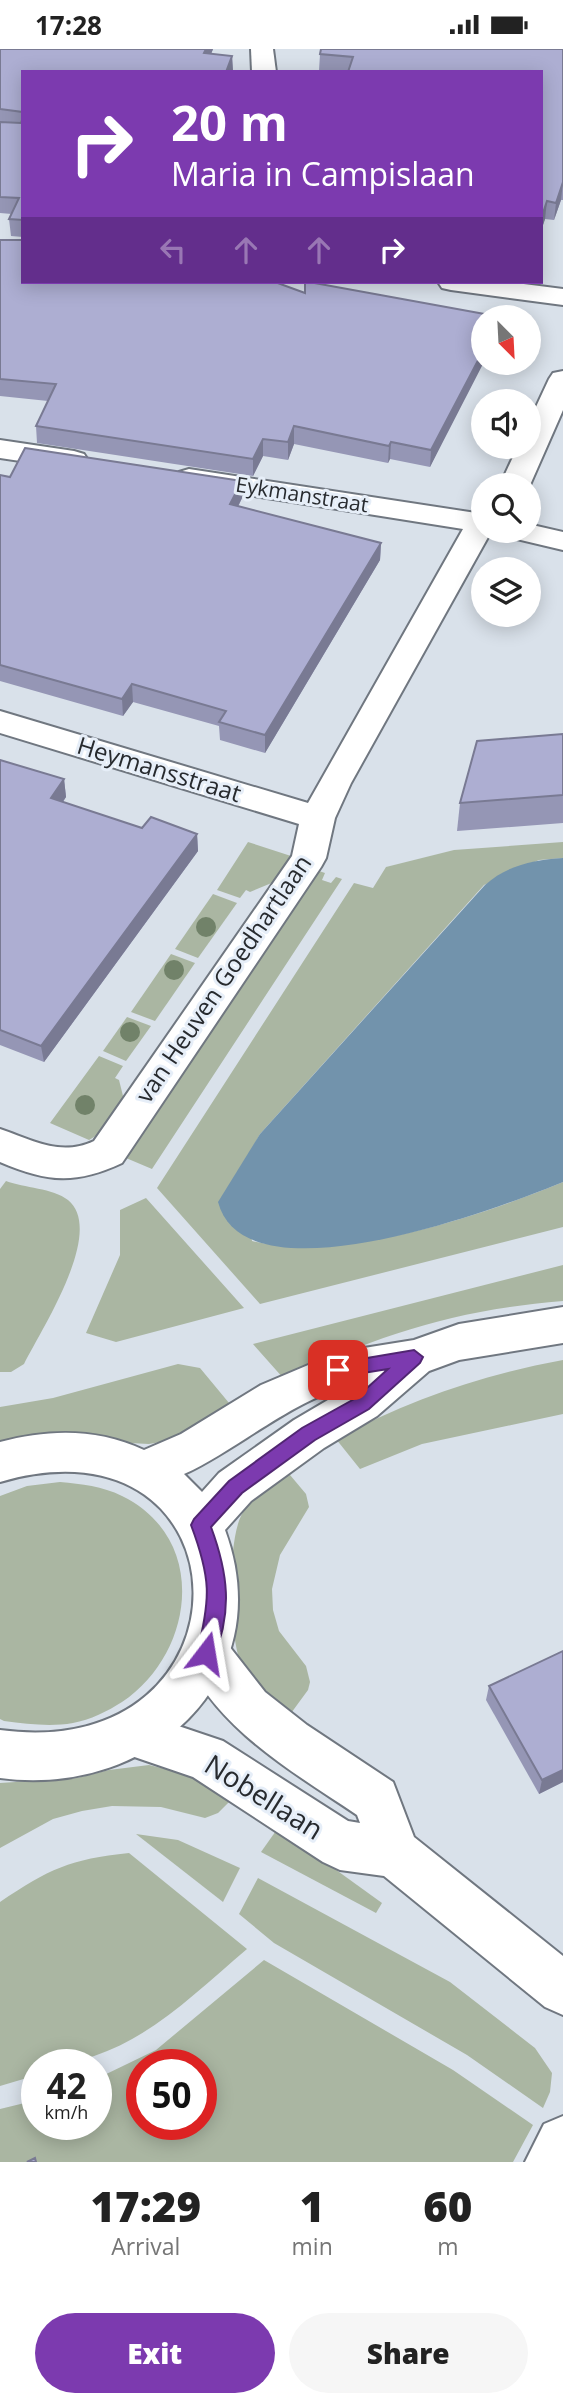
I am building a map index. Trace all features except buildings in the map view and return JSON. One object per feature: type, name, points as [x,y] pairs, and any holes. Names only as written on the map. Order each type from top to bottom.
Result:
[{"type":"street","points":[[262,49],[264,70]]},
{"type":"street","points":[[466,284],[563,297]]},
{"type":"street","points":[[520,473],[563,379]]},
{"type":"street","points":[[0,449],[103,465]]},
{"type":"street","name":"Eykmanstraat","points":[[157,473],[471,520]]},
{"type":"street","points":[[541,536],[563,541]]},
{"type":"street","name":"van Heuven Goedhartlaan","points":[[0,1145],[33,1160],[71,1166],[88,1163],[108,1152],[309,858],[318,818],[334,783],[471,541]]},
{"type":"street","name":"Heymansstraat","points":[[0,722],[318,818]]},
{"type":"street","points":[[145,1470],[196,1448],[276,1398],[338,1370],[414,1357],[459,1342],[563,1325]]},
{"type":"street","points":[[201,1525],[235,1487],[309,1434],[362,1403],[414,1357]]},
{"type":"street","points":[[0,1462],[36,1451],[93,1451],[145,1470],[177,1494],[201,1525],[216,1565],[218,1609],[206,1653],[178,1699],[134,1734],[87,1754],[35,1760],[0,1754]]},
{"type":"street","points":[[206,1653],[248,1708],[290,1742],[376,1799],[395,1853],[563,1989]]},
{"type":"street","name":"Nobellaan","points":[[134,1734],[206,1758],[340,1845],[395,1853]]},
{"type":"street","points":[[552,2162],[563,2143]]},
{"type":"green space","points":[[248,842],[291,856],[274,882],[250,892],[246,890],[240,898],[217,890]]},
{"type":"green space","points":[[563,842],[563,858],[539,860],[484,885],[260,1134],[243,1165],[252,1241],[288,1246],[327,1246],[368,1241],[451,1222],[563,1182],[563,1227],[260,1304],[157,1188],[354,883],[373,888],[386,867],[454,850]]},
{"type":"green space","points":[[319,871],[325,873],[322,880],[331,883],[336,877],[342,879],[152,1169],[126,1158]]},
{"type":"green space","points":[[213,894],[237,903],[198,958],[175,949]]},
{"type":"green space","points":[[171,954],[195,963],[155,1021],[131,1012]]},
{"type":"green space","points":[[127,1017],[151,1026],[126,1061],[103,1051]]},
{"type":"green space","points":[[99,1056],[123,1066],[115,1078],[119,1080],[124,1100],[99,1134],[89,1140],[50,1123]]},
{"type":"green space","points":[[6,1181],[55,1193],[68,1200],[78,1215],[80,1234],[67,1281],[24,1364],[11,1372],[0,1372],[0,1189]]},
{"type":"green space","points":[[146,1198],[244,1308],[116,1342],[86,1333],[120,1255],[120,1210]]},
{"type":"green space","points":[[563,1265],[563,1301],[488,1311],[420,1327],[354,1349],[284,1379],[253,1344]]},
{"type":"green space","points":[[563,1360],[563,1414],[422,1444],[360,1469],[336,1439],[391,1412],[447,1390],[504,1373]]},
{"type":"green space","points":[[178,1364],[200,1368],[234,1409],[172,1440],[149,1444],[110,1442],[0,1448],[0,1407],[53,1398]]},
{"type":"green space","points":[[285,1469],[306,1494],[309,1507],[280,1555],[272,1589],[273,1610],[279,1631],[306,1666],[310,1682],[308,1690],[286,1720],[244,1671],[235,1639],[231,1594],[233,1548],[241,1516],[266,1484]]},
{"type":"green space","points":[[60,1482],[107,1490],[122,1496],[150,1515],[169,1540],[180,1567],[182,1597],[177,1627],[165,1656],[146,1681],[111,1709],[73,1723],[39,1725],[4,1721],[0,1719],[0,1496],[27,1486]]},
{"type":"green space","points":[[149,1765],[198,1777],[233,1798],[218,1813],[205,1818],[161,1807],[112,1806],[82,1811],[53,1819],[0,1848],[0,1783],[77,1778],[109,1770]]},
{"type":"green space","points":[[278,1828],[382,1903],[376,1913],[261,1852]]},
{"type":"green space","points":[[136,1834],[178,1840],[240,1868],[223,1902]]},
{"type":"green space","points":[[129,1853],[247,1949],[176,2009],[126,2043],[111,2049],[21,2049],[21,2080],[0,2086],[0,1902],[61,1867]]},
{"type":"green space","points":[[258,1878],[450,1982],[535,2048],[552,2073],[550,2092],[543,2108],[467,2055],[274,1943],[239,1914]]},
{"type":"green space","points":[[264,1960],[453,2070],[533,2125],[513,2162],[0,2162],[0,2109],[21,2104],[21,2140],[112,2140],[112,2071],[126,2064],[126,2140],[217,2140],[217,2049],[157,2049]]},
{"type":"water","points":[[563,858],[563,1182],[486,1211],[377,1240],[322,1248],[274,1246],[238,1232],[218,1202],[260,1134],[485,885],[502,873],[521,865]]},
{"type":"route","points":[[206,1653],[218,1609],[216,1565],[201,1525],[235,1487],[286,1449],[362,1403],[414,1357],[338,1370]]}]
